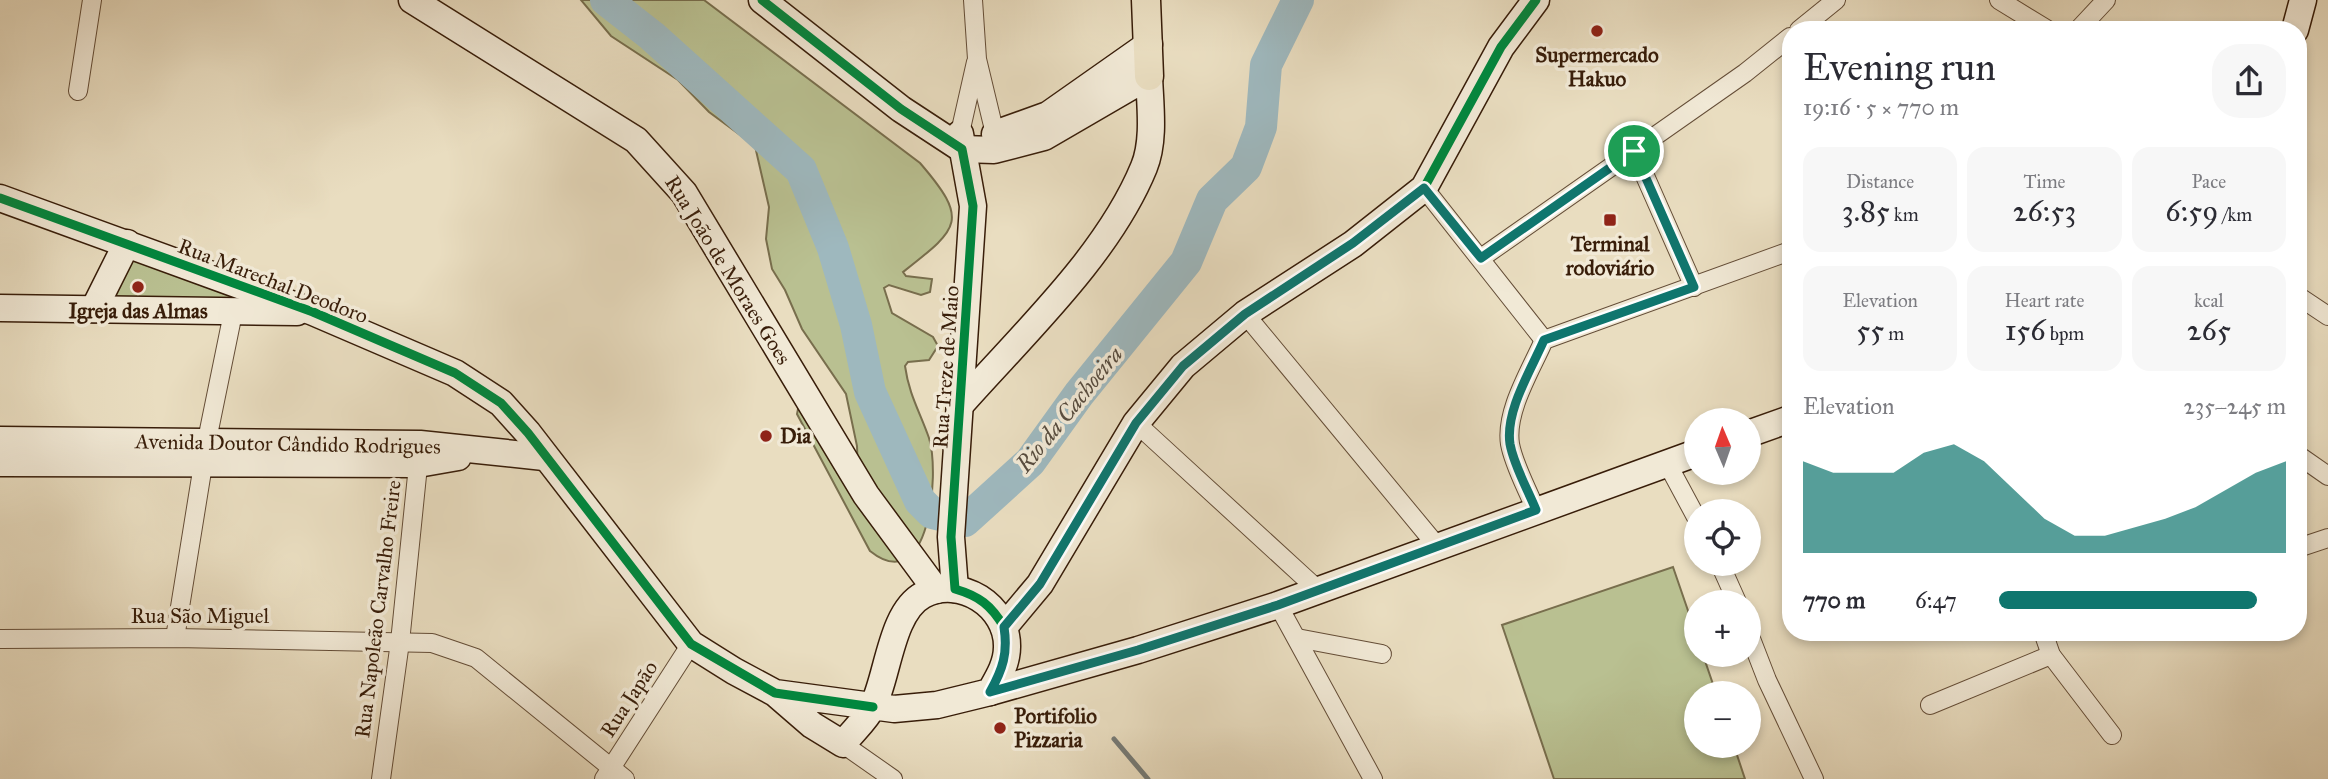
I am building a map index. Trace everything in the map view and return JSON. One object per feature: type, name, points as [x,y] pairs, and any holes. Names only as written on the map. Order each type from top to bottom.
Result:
[{"type":"main road","name":"Rua João de Moraes Goes","points":[[412,0],[636,140],[664,168],[684,193],[866,495],[946,589]]},
{"type":"main road","points":[[762,0],[901,109],[956,140],[995,142],[1044,137],[1149,76]]},
{"type":"main road","points":[[962,404],[1088,260],[1145,165],[1150,138],[1146,0]]},
{"type":"main road","points":[[1004,627],[1040,584],[1136,423],[1183,366],[1245,314],[1353,243],[1424,188],[1501,47],[1535,0]]},
{"type":"main road","points":[[2297,21],[2303,0]]},
{"type":"main road","points":[[995,142],[1048,115],[1149,44]]},
{"type":"main road","name":"Rua Treze de Maio","points":[[956,140],[973,206]]},
{"type":"main road","name":"Rua Treze de Maio","points":[[946,589],[962,404],[973,206],[995,142]]},
{"type":"main road","name":"Rua Marechal Deodoro","points":[[0,198],[313,312],[454,373],[501,403],[528,433],[691,643]]},
{"type":"main road","points":[[94,309],[127,243]]},
{"type":"main road","points":[[0,308],[313,312]]},
{"type":"main road","points":[[1761,431],[1782,425]]},
{"type":"main road","name":"Avenida Doutor Cândido Rodrigues","points":[[0,440],[205,453]]},
{"type":"main road","name":"Avenida Doutor Cândido Rodrigues","points":[[0,463],[205,453],[476,452],[544,457]]},
{"type":"main road","points":[[775,693],[911,710],[990,692],[1138,650],[1278,605],[1684,457]]},
{"type":"main road","points":[[691,643],[775,693],[811,725],[843,744],[873,707],[900,623],[914,602],[946,589],[976,595],[993,608],[1004,627],[1007,647],[1004,667],[990,692]]},
{"type":"street","points":[[78,91],[92,0]]},
{"type":"street","points":[[973,0],[977,59],[995,142]]},
{"type":"street","points":[[1810,21],[1836,0]]},
{"type":"street","points":[[1999,0],[2033,21]]},
{"type":"street","points":[[2086,21],[2106,0]]},
{"type":"street","points":[[1481,258],[1745,73],[1782,43]]},
{"type":"street","points":[[956,140],[977,59]]},
{"type":"street","points":[[1634,151],[1694,287]]},
{"type":"street","points":[[1424,188],[1544,340]]},
{"type":"street","points":[[1536,510],[1510,447],[1509,434],[1517,402],[1544,340],[1782,254]]},
{"type":"street","points":[[2307,302],[2328,316]]},
{"type":"street","points":[[175,638],[205,453],[233,313]]},
{"type":"street","points":[[1245,314],[1437,546]]},
{"type":"street","points":[[1136,423],[1317,589]]},
{"type":"street","name":"Rua Napoleão Carvalho Freire","points":[[381,779],[400,642],[419,454]]},
{"type":"street","points":[[2307,461],[2328,476]]},
{"type":"street","points":[[1667,463],[1686,499]]},
{"type":"street","points":[[2307,545],[2328,538]]},
{"type":"street","points":[[1278,605],[1373,779]]},
{"type":"street","name":"Rua São Miguel","points":[[0,639],[175,638],[432,643],[476,658],[613,776]]},
{"type":"street","points":[[1297,638],[1382,654]]},
{"type":"street","points":[[2048,641],[2051,655],[2112,735]]},
{"type":"street","name":"Rua Japão","points":[[613,776],[691,643]]},
{"type":"street","points":[[1930,705],[2051,655]]},
{"type":"street","points":[[1761,665],[1814,779]]},
{"type":"street","points":[[843,744],[893,779]]},
{"type":"green space","points":[[581,0],[704,0],[920,163],[946,198],[951,211],[951,223],[946,233],[936,245],[903,272],[906,276],[932,279],[930,292],[921,295],[889,285],[884,288],[892,313],[933,337],[938,346],[929,360],[908,362],[905,366],[912,395],[929,438],[933,478],[926,526],[918,546],[906,559],[890,561],[870,551],[797,414],[799,404],[858,474],[857,446],[846,394],[802,329],[785,290],[772,269],[766,239],[769,207],[755,146],[709,112],[678,80],[611,36]]},
{"type":"green space","points":[[132,251],[285,304],[108,303]]},
{"type":"green space","points":[[1673,567],[1684,599],[1684,667],[1707,667],[1712,681],[1684,681],[1684,758],[1738,758],[1745,779],[1554,779],[1502,625]]},
{"type":"waterway","name":"Rio da Cachoeira","points":[[606,0],[652,36],[801,170],[833,248],[856,325],[870,392],[920,501],[932,513],[965,521],[1030,462],[1079,394],[1186,262],[1212,200],[1246,167],[1261,127],[1266,65],[1298,0]]},
{"type":"waterway","points":[[1114,739],[1148,779]]},
{"type":"cycle path","points":[[762,0],[901,109],[962,149],[973,206],[951,537],[955,589],[984,602],[1004,627],[1040,584],[1136,423],[1183,366],[1245,314],[1353,244],[1424,188],[1501,47],[1536,0]]},
{"type":"cycle path","points":[[0,198],[313,312],[455,373],[501,403],[528,433],[691,644],[775,693],[873,707]]},
{"type":"place","name":"Supermercado Hakuo","points":[[1597,31]]},
{"type":"place","name":"Terminal rodoviário","points":[[1610,220]]},
{"type":"place","name":"Igreja das Almas","points":[[138,287]]},
{"type":"place","name":"Dia","points":[[766,436]]},
{"type":"place","name":"Portifolio Pizzaria","points":[[1000,728]]},
{"type":"route","points":[[1634,151],[1694,287],[1544,340],[1517,402],[1509,434],[1510,447],[1536,510],[1278,605],[1138,650],[990,692],[1004,667],[1007,647],[1004,627],[1040,584],[1136,423],[1183,366],[1209,342],[1245,314],[1353,243],[1424,188],[1481,258],[1634,151]]}]
